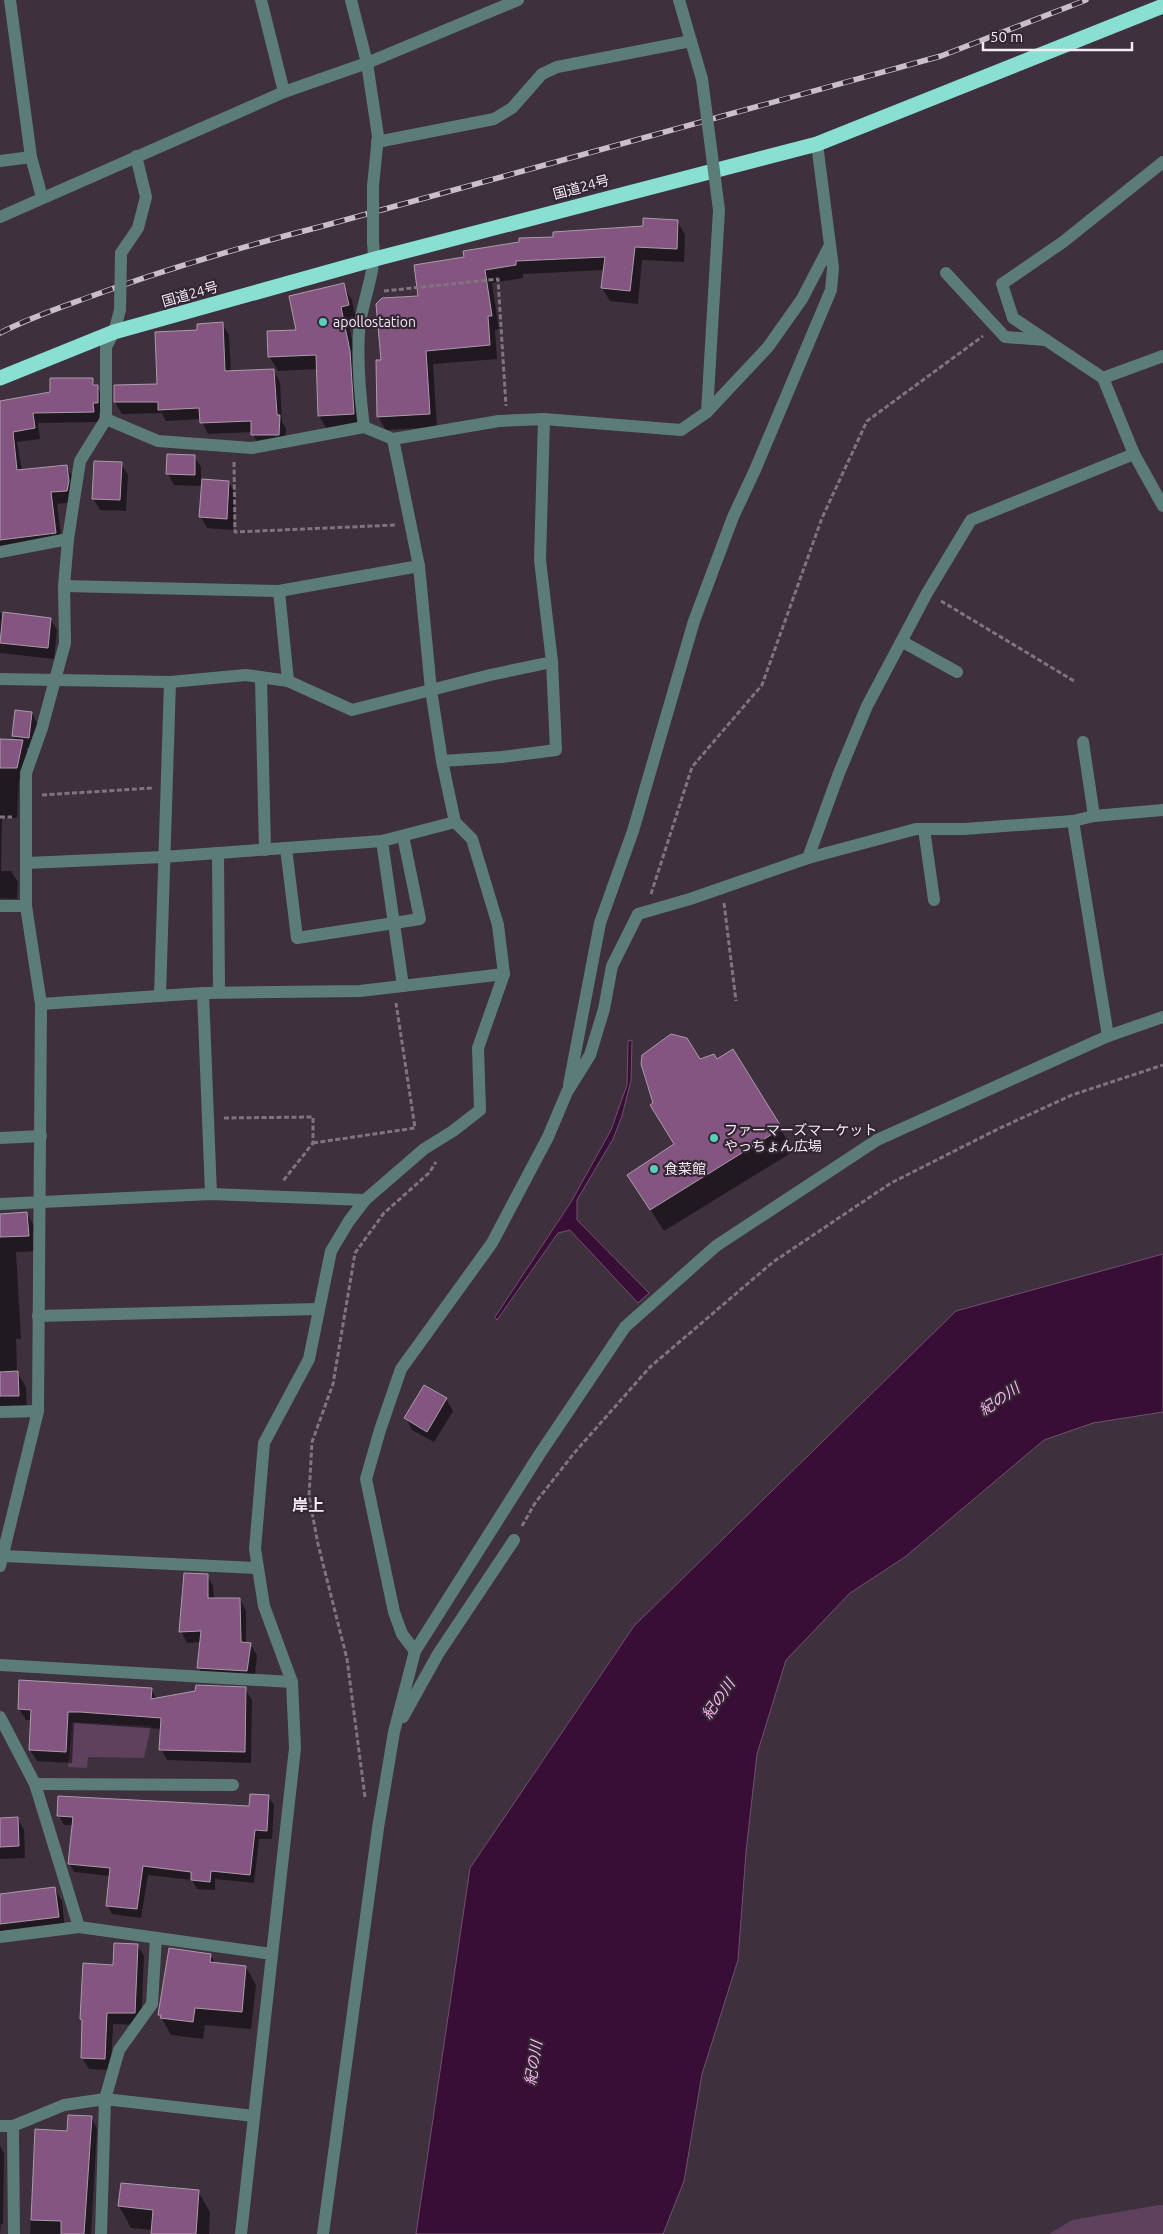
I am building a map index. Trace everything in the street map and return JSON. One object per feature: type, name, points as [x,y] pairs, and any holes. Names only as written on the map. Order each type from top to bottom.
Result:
[{"type":"highway","name":"国道24号","points":[[0,378],[114,332],[375,259],[817,144],[1163,6]]},
{"type":"street","points":[[10,0],[31,157],[42,197]]},
{"type":"street","points":[[261,0],[284,92]]},
{"type":"street","points":[[351,0],[367,63],[377,142],[373,242],[375,259],[359,330],[360,401],[364,427]]},
{"type":"street","points":[[679,0],[702,79],[719,210],[707,412]]},
{"type":"street","points":[[0,216],[284,92],[367,63],[515,1]]},
{"type":"street","points":[[377,142],[494,119],[512,108],[542,74],[558,67],[691,41]]},
{"type":"street","points":[[567,1092],[600,923],[634,830],[697,612],[733,517],[755,470],[831,290],[833,268],[829,247],[829,225],[817,144]]},
{"type":"street","points":[[136,156],[146,197],[138,228],[122,253],[120,310],[114,332],[106,347],[106,419],[80,461],[68,539],[64,586],[65,643],[42,728],[26,774],[26,906],[41,1004],[38,1411],[2,1561],[258,1568]]},
{"type":"street","points":[[0,161],[31,157]]},
{"type":"street","points":[[1163,162],[1063,242],[1002,284],[1013,318],[1103,378],[1134,454],[1163,506]]},
{"type":"street","points":[[106,419],[158,441],[252,448],[364,427],[393,439],[507,421],[544,419],[681,430],[707,412],[768,347],[802,299],[829,247]]},
{"type":"street","points":[[946,273],[1005,337],[1048,340]]},
{"type":"street","points":[[1103,378],[1163,356]]},
{"type":"street","points":[[442,761],[502,757],[556,750],[552,662],[540,560],[544,419]]},
{"type":"street","points":[[241,2234],[295,1748],[292,1682],[264,1606],[255,1549],[264,1443],[309,1358],[330,1251],[365,1200],[424,1149],[453,1131],[480,1110],[478,1048],[504,974],[498,924],[472,838],[455,822],[442,761],[431,690],[419,566],[393,439]]},
{"type":"street","points":[[808,858],[839,773],[867,706],[927,593],[971,520],[1134,454]]},
{"type":"street","points":[[0,552],[68,539]]},
{"type":"street","points":[[64,586],[280,591],[419,566]]},
{"type":"street","points":[[280,591],[288,681]]},
{"type":"street","points":[[902,642],[957,672]]},
{"type":"street","points":[[0,679],[170,682],[246,675],[288,681],[352,710],[490,675],[552,662]]},
{"type":"street","points":[[262,678],[265,850]]},
{"type":"street","points":[[160,995],[170,682]]},
{"type":"street","points":[[1083,742],[1094,816]]},
{"type":"street","points":[[415,1651],[402,1634],[394,1612],[366,1479],[368,1471],[401,1369],[492,1243],[548,1137],[567,1092],[590,1055],[604,1009],[612,966],[638,914],[875,838],[924,829],[1073,821],[1094,816],[1163,810]]},
{"type":"street","points":[[1073,821],[1108,1036]]},
{"type":"street","points":[[27,863],[163,858],[382,841],[455,822]]},
{"type":"street","points":[[924,829],[934,900]]},
{"type":"street","points":[[286,848],[297,938],[420,919],[403,836]]},
{"type":"street","points":[[382,841],[394,924],[398,987]]},
{"type":"street","points":[[218,853],[219,992]]},
{"type":"street","points":[[0,906],[26,906]]},
{"type":"street","points":[[41,1004],[219,992],[360,991],[504,974]]},
{"type":"street","points":[[203,993],[211,1194]]},
{"type":"street","points":[[323,2234],[373,1865],[394,1732],[415,1651],[539,1455],[625,1327],[709,1252],[877,1140],[1108,1036],[1163,1017]]},
{"type":"street","points":[[0,1138],[41,1136]]},
{"type":"street","points":[[0,1204],[211,1194],[365,1200]]},
{"type":"street","points":[[38,1316],[319,1309]]},
{"type":"street","points":[[0,1412],[38,1411]]},
{"type":"street","points":[[394,1732],[438,1654],[514,1540]]},
{"type":"street","points":[[0,1665],[292,1682]]},
{"type":"street","points":[[0,1718],[35,1784],[79,1927]]},
{"type":"street","points":[[35,1784],[233,1785]]},
{"type":"street","points":[[0,1937],[79,1927],[272,1954]]},
{"type":"street","points":[[101,2234],[105,2099],[119,2050],[152,2004],[156,1938]]},
{"type":"street","points":[[14,2234],[6,2126],[64,2105],[105,2099],[254,2116]]},
{"type":"path","points":[[368,293],[498,279],[507,421]]},
{"type":"path","points":[[638,914],[650,898],[692,768],[762,685],[822,518],[866,421],[995,327]]},
{"type":"path","points":[[234,446],[235,532],[410,524]]},
{"type":"path","points":[[927,593],[1074,681]]},
{"type":"path","points":[[26,796],[166,787]]},
{"type":"path","points":[[722,888],[736,1001]]},
{"type":"path","points":[[313,1143],[415,1128],[398,987]]},
{"type":"path","points":[[514,1540],[535,1504],[574,1452],[650,1367],[773,1262],[891,1183],[989,1133],[1072,1095],[1163,1065]]},
{"type":"path","points":[[208,1118],[313,1117],[313,1143],[271,1196]]},
{"type":"shaded area","points":[[72,1722],[151,1726],[144,1758],[88,1757],[87,1768],[68,1767]]},
{"type":"shaded area","points":[[1163,2205],[1163,2234],[1049,2234],[1072,2220]]},
{"type":"water","points":[[632,1040],[631,1080],[622,1116],[613,1139],[577,1200],[577,1220],[649,1293],[638,1303],[570,1230],[558,1233],[497,1320],[495,1317],[571,1202],[611,1130],[627,1085],[628,1041]]},
{"type":"water","name":"紀の川","points":[[1163,1254],[1163,1412],[1093,1423],[1044,1440],[905,1557],[850,1593],[786,1660],[757,1754],[746,1852],[738,1960],[702,2074],[684,2181],[663,2234],[416,2234],[470,1868],[634,1626],[956,1311]]},
{"type":"building","points":[[643,218],[678,220],[677,249],[635,247],[630,291],[601,288],[605,257],[516,261],[516,265],[485,270],[492,316],[488,316],[490,345],[426,351],[430,414],[377,417],[376,360],[381,360],[376,304],[382,298],[418,296],[414,265],[464,257],[463,251],[519,242],[519,238],[553,237],[553,232],[643,226]]},
{"type":"building","points":[[344,283],[349,305],[341,307],[350,351],[354,414],[318,416],[316,355],[268,357],[267,331],[296,330],[289,296]]},
{"type":"building","points":[[223,322],[225,371],[274,369],[277,415],[280,415],[279,435],[251,435],[251,421],[200,423],[199,408],[158,410],[158,402],[114,402],[114,385],[157,384],[155,332],[197,330],[197,324]]},
{"type":"building","points":[[50,378],[93,378],[93,385],[98,385],[98,403],[93,403],[94,412],[33,413],[35,428],[13,432],[17,470],[67,465],[69,481],[67,491],[51,492],[56,533],[0,540],[0,401],[50,392]]},
{"type":"building","points":[[167,454],[195,455],[195,475],[166,474]]},
{"type":"building","points":[[94,461],[122,462],[120,500],[92,499]]},
{"type":"building","points":[[202,479],[229,481],[227,519],[199,517]]},
{"type":"building","points":[[3,612],[51,618],[48,648],[0,643]]},
{"type":"building","points":[[15,710],[32,712],[29,738],[12,736]]},
{"type":"building","points":[[0,739],[23,740],[17,768],[0,768]]},
{"type":"building","points":[[671,1034],[687,1038],[700,1059],[714,1054],[717,1059],[733,1049],[782,1128],[650,1210],[627,1175],[674,1144],[650,1105],[653,1103],[641,1064],[642,1055]]},
{"type":"building","points":[[27,1212],[29,1236],[0,1237],[0,1214]]},
{"type":"building","points":[[18,1371],[19,1396],[0,1396],[0,1372]]},
{"type":"building","points":[[424,1385],[447,1398],[427,1432],[404,1418]]},
{"type":"building","points":[[184,1573],[208,1574],[208,1598],[240,1598],[241,1642],[251,1643],[247,1671],[197,1668],[201,1631],[179,1632]]},
{"type":"building","points":[[19,1680],[152,1688],[151,1699],[195,1691],[196,1685],[246,1687],[245,1752],[159,1750],[161,1718],[80,1712],[68,1712],[66,1752],[29,1750],[31,1710],[18,1709]]},
{"type":"building","points":[[250,1794],[269,1795],[267,1831],[255,1830],[250,1875],[211,1871],[210,1882],[191,1880],[191,1872],[143,1866],[137,1909],[106,1906],[110,1868],[68,1864],[73,1817],[57,1816],[58,1796],[249,1806]]},
{"type":"building","points":[[18,1817],[19,1846],[0,1847],[0,1818]]},
{"type":"building","points":[[55,1887],[59,1917],[0,1924],[0,1894]]},
{"type":"building","points":[[114,1943],[138,1944],[135,2013],[107,2013],[105,2059],[81,2058],[82,2020],[80,2019],[83,1963],[113,1965]]},
{"type":"building","points":[[169,1948],[211,1954],[210,1962],[246,1966],[242,2012],[195,2008],[193,2022],[160,2018],[161,2015],[158,2015]]},
{"type":"building","points":[[68,2115],[92,2116],[84,2234],[61,2234],[61,2221],[31,2220],[35,2129],[67,2131]]},
{"type":"building","points":[[121,2183],[199,2190],[196,2234],[151,2234],[153,2210],[118,2206]]},
{"type":"railway","points":[[0,333],[67,305],[205,258],[941,56],[1086,0]]},
{"type":"place","name":"apollostation","points":[[323,322]]},
{"type":"place","name":"ファーマーズマーケット やっちょん広場","points":[[714,1138]]},
{"type":"place","name":"食菜館","points":[[654,1169]]},
{"type":"district","name":"岸上","points":[[308,1505]]}]
